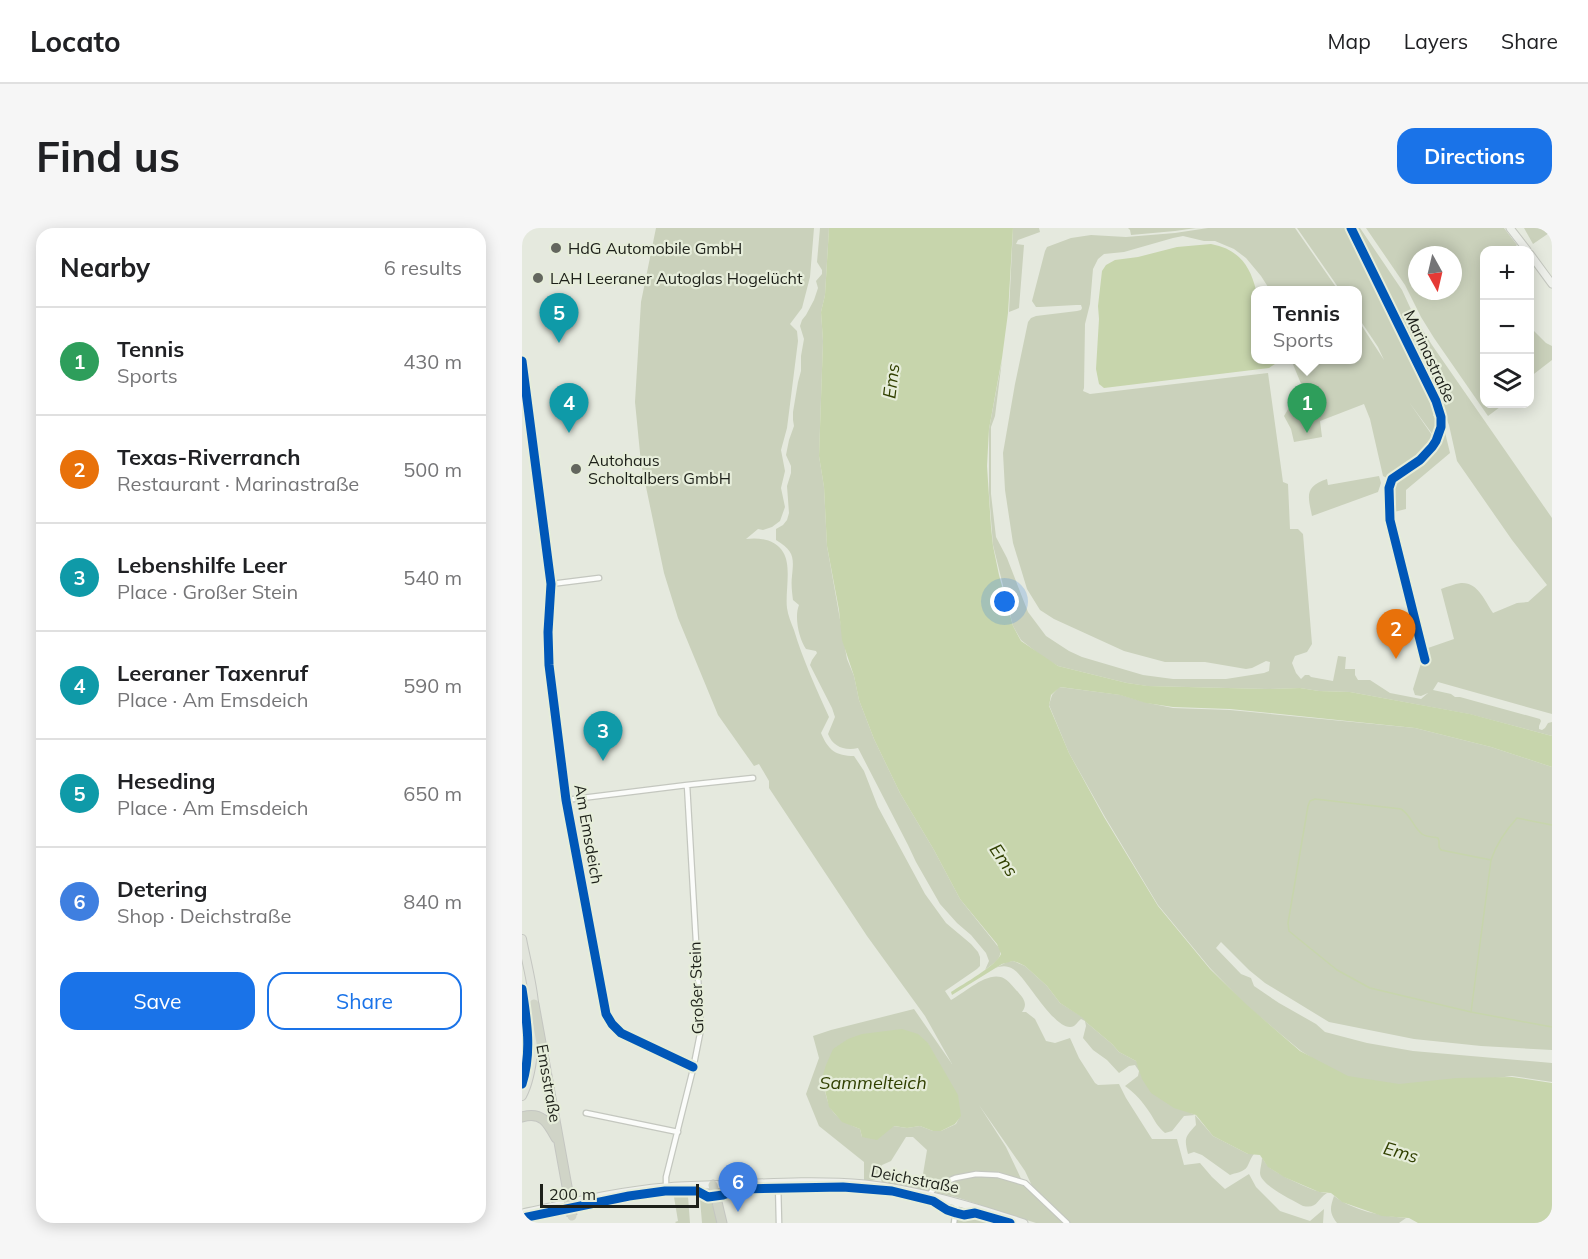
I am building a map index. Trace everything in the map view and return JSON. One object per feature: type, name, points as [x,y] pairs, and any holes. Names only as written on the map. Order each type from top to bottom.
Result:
[{"type":"highway","name":"Emsstraße","points":[[534,1004],[572,1220]]},
{"type":"highway","points":[[522,1117],[540,1117],[547,1122],[560,1145]]},
{"type":"highway","points":[[713,1185],[722,1223]]},
{"type":"main road","points":[[1510,228],[1524,246]]},
{"type":"main road","points":[[1534,259],[1552,284]]},
{"type":"main road","name":"Emsstraße","points":[[522,939],[534,1004]]},
{"type":"main road","points":[[522,1096],[530,1073],[534,1040],[534,1004]]},
{"type":"main road","name":"Deichstraße","points":[[522,1213],[641,1190],[778,1182],[865,1185],[929,1195],[1024,1223]]},
{"type":"street","name":"Marinastraße","points":[[1351,228],[1436,401],[1441,417],[1441,427],[1432,447],[1420,459],[1392,479],[1389,488],[1390,520],[1425,660]]},
{"type":"street","name":"Am Emsdeich","points":[[522,361],[551,584],[548,632],[549,665],[566,800],[606,1014],[621,1033],[693,1067]]},
{"type":"street","points":[[522,413],[529,412]]},
{"type":"street","points":[[551,584],[599,578]]},
{"type":"street","points":[[566,800],[753,778]]},
{"type":"street","name":"Großer Stein","points":[[666,1187],[666,1178],[701,1029],[687,785]]},
{"type":"street","points":[[586,1113],[678,1132]]},
{"type":"street","points":[[929,1195],[936,1186],[955,1178],[976,1174],[998,1175],[1025,1183],[1067,1223]]},
{"type":"street","points":[[778,1182],[779,1223]]},
{"type":"street","points":[[954,1223],[957,1202]]},
{"type":"shaded area","points":[[656,228],[814,228],[810,277],[802,308],[790,324],[797,331],[798,341],[787,428],[781,450],[785,471],[781,488],[785,507],[780,521],[772,527],[758,529],[746,539],[757,538],[772,542],[780,548],[786,558],[788,613],[829,717],[821,733],[824,739],[833,751],[842,755],[854,756],[864,771],[878,807],[925,894],[946,923],[978,952],[980,966],[945,991],[951,1000],[985,979],[999,977],[1005,979],[1022,997],[1025,1004],[1022,1012],[1026,1012],[1035,1019],[1046,1041],[1055,1043],[1070,1038],[1079,1058],[1095,1083],[1098,1085],[1119,1084],[1152,1139],[1177,1139],[1184,1165],[1200,1163],[1225,1189],[1249,1174],[1256,1187],[1280,1211],[1310,1221],[1324,1209],[1323,1223],[1070,1223],[1033,1188],[1025,1171],[979,1105],[1006,1147],[1024,1185],[1066,1223],[1036,1223],[959,1198],[882,1183],[883,1175],[892,1172],[894,1176],[922,1180],[927,1150],[913,1137],[906,1137],[891,1161],[882,1165],[875,1180],[864,1182],[864,1162],[819,1126],[806,1094],[819,1058],[813,1036],[914,1009],[952,1064],[925,1016],[867,936],[769,788],[769,781],[759,764],[754,766],[718,715],[678,618],[664,573],[641,463],[635,402],[641,302]],"holes":[[[928,1044],[946,1076],[960,1116],[956,1124],[941,1131],[933,1131],[920,1126],[907,1128],[893,1126],[862,1137],[860,1129],[842,1120],[832,1110],[822,1078]]]},
{"type":"shaded area","points":[[820,228],[829,228],[825,295],[821,312],[823,341],[819,456],[824,487],[827,546],[847,659],[874,739],[900,793],[960,899],[1000,949],[998,959],[985,970],[989,961],[986,953],[940,904],[858,748],[840,747],[828,734],[835,717],[810,665],[817,653],[806,649],[799,634],[797,616],[799,605],[793,600],[792,591],[792,555],[776,540],[776,529],[783,525],[789,513],[787,486],[791,466],[786,455],[794,426],[793,412],[801,371],[804,339],[800,326],[814,300],[818,288],[816,281],[822,274],[817,262]]},
{"type":"shaded area","points":[[1013,228],[1039,228],[1040,232],[1018,240],[1016,244],[1024,245],[1019,308],[1009,312]]},
{"type":"shaded area","points":[[1128,228],[1196,228],[1131,235]]},
{"type":"shaded area","points":[[1208,228],[1295,228],[1335,286],[1267,286],[1246,258],[1234,249],[1215,241],[1183,236],[1124,252],[1104,254],[1098,259],[1093,269],[1090,304],[1085,324],[1083,391],[1090,394],[1268,373],[1283,482],[1288,484],[1290,529],[1298,529],[1303,534],[1312,644],[1307,652],[1295,656],[1292,663],[1296,673],[1301,679],[1309,675],[1333,681],[1338,656],[1346,657],[1345,669],[1355,669],[1358,680],[1370,680],[1390,693],[1421,699],[1428,693],[1421,696],[1415,695],[1413,689],[1423,657],[1427,655],[1424,646],[1428,648],[1454,639],[1441,589],[1461,583],[1472,586],[1480,593],[1493,613],[1517,603],[1528,602],[1547,585],[1512,540],[1457,461],[1449,425],[1406,338],[1420,356],[1406,335],[1354,228],[1360,228],[1402,290],[1415,318],[1432,345],[1552,518],[1552,714],[1438,682],[1433,690],[1540,719],[1539,729],[1542,730],[1552,722],[1552,736],[1469,714],[1350,692],[1300,688],[1147,686],[1127,683],[1058,666],[1021,640],[1013,626],[993,545],[989,493],[989,429],[1002,360],[995,416],[991,427],[991,494],[996,537],[1007,558],[1028,612],[1046,636],[1082,657],[1143,675],[1173,679],[1226,679],[1269,671],[1270,662],[1266,661],[1246,669],[1205,662],[1165,662],[1124,651],[1054,619],[1040,610],[1027,589],[1013,543],[1005,490],[1003,453],[1028,322],[1036,316],[1077,311],[1082,308],[1081,305],[1036,307],[1032,301],[1047,247],[1071,238],[1091,235],[1126,237]]},
{"type":"shaded area","points":[[1297,228],[1348,228],[1435,406],[1436,411],[1433,415],[1438,423],[1436,434],[1433,435],[1409,402],[1434,438],[1426,451],[1389,479],[1383,476],[1370,419],[1364,404],[1320,421],[1322,437],[1294,442],[1291,429],[1284,416],[1302,386],[1293,364],[1362,364],[1362,326],[1384,360],[1362,323],[1362,286],[1337,286]]},
{"type":"shaded area","points":[[1366,228],[1504,228],[1517,245],[1480,246],[1480,404],[1434,338],[1412,300],[1462,300],[1462,246],[1408,246],[1408,291]]},
{"type":"shaded area","points":[[1524,228],[1552,228],[1552,231],[1533,244]]},
{"type":"shaded area","points":[[1534,331],[1552,346],[1552,360],[1534,374]]},
{"type":"shaded area","points":[[1482,408],[1499,408],[1488,416]]},
{"type":"shaded area","points":[[1443,424],[1450,453],[1406,490],[1406,509],[1394,512],[1393,492],[1397,480],[1430,453],[1440,437]]},
{"type":"shaded area","points":[[1379,476],[1381,483],[1378,492],[1312,516],[1309,493],[1314,485],[1327,479],[1328,485]]},
{"type":"shaded area","points":[[1059,687],[1121,695],[1173,708],[1230,710],[1415,728],[1491,747],[1552,767],[1552,1050],[1414,1039],[1329,1022],[1265,983],[1221,942],[1216,948],[1241,974],[1251,978],[1254,986],[1316,1024],[1325,1032],[1367,1043],[1413,1051],[1552,1063],[1552,1082],[1512,1076],[1374,1094],[1301,1051],[1247,1006],[1210,968],[1158,905],[1069,753],[1049,705],[1052,695]]},
{"type":"shaded area","points":[[1013,961],[1025,966],[1047,986],[1060,1003],[1084,1018],[1119,1052],[1136,1061],[1189,1112],[1195,1115],[1184,1116],[1172,1131],[1165,1133],[1142,1101],[1125,1086],[1138,1076],[1139,1071],[1135,1065],[1119,1073],[1083,1038],[1085,1021],[1081,1019],[1074,1026],[1067,1026],[1059,1022],[1019,974],[1004,966],[995,968]]},
{"type":"shaded area","points":[[1195,1115],[1213,1136],[1248,1154],[1254,1154],[1246,1169],[1230,1175],[1202,1155],[1194,1152],[1188,1154],[1186,1138],[1196,1125]]},
{"type":"shaded area","points":[[1262,1158],[1272,1169],[1287,1178],[1327,1193],[1314,1205],[1303,1206],[1278,1192],[1261,1178]]},
{"type":"shaded area","points":[[691,1192],[692,1195],[688,1196],[690,1223],[676,1223],[678,1221],[674,1197],[670,1197],[670,1193]]},
{"type":"shaded area","points":[[696,1192],[703,1197],[710,1198],[719,1223],[702,1223],[700,1199],[696,1197]]},
{"type":"shaded area","points":[[1334,1196],[1368,1212],[1406,1218],[1399,1223],[1337,1223],[1331,1210]]},
{"type":"shaded area","points":[[956,1214],[983,1217],[1001,1223],[955,1223]]},
{"type":"water","name":"Ems","points":[[829,228],[1013,228],[1008,313],[989,429],[987,466],[993,546],[1013,626],[1021,641],[1058,666],[1127,683],[1148,686],[1300,688],[1350,692],[1470,714],[1552,736],[1552,767],[1491,747],[1415,728],[1230,709],[1173,707],[1146,703],[1120,695],[1060,687],[1051,695],[1049,706],[1069,753],[1104,817],[1158,906],[1210,969],[1300,1051],[1348,1076],[1399,1084],[1457,1078],[1512,1077],[1552,1083],[1552,1223],[1418,1223],[1409,1218],[1382,1216],[1342,1202],[1331,1193],[1319,1192],[1284,1177],[1268,1167],[1260,1155],[1248,1154],[1213,1136],[1196,1115],[1174,1108],[1151,1093],[1142,1079],[1136,1061],[1119,1052],[1083,1018],[1060,1003],[1047,986],[1025,966],[1013,961],[1002,964],[952,995],[951,992],[986,969],[1001,954],[997,944],[960,899],[900,793],[874,739],[859,700],[842,640],[827,546],[824,487],[819,456],[823,341],[821,312],[825,295]]},
{"type":"water","points":[[1211,244],[1236,254],[1246,266],[1255,286],[1251,286],[1251,364],[1275,364],[1269,368],[1104,388],[1099,384],[1096,369],[1098,306],[1102,271],[1106,265],[1115,260],[1177,247]]},
{"type":"water","name":"Sammelteich","points":[[902,1029],[918,1034],[928,1043],[958,1095],[961,1116],[955,1124],[941,1131],[933,1131],[920,1126],[907,1128],[894,1126],[877,1140],[862,1137],[860,1129],[842,1122],[829,1107],[822,1078],[826,1065],[833,1049],[848,1039],[862,1034]]},
{"type":"waterway","points":[[1471,1012],[1370,988],[1337,970],[1289,931],[1288,923],[1308,806],[1310,801],[1315,799],[1401,809],[1422,834],[1438,838],[1441,850],[1491,860]]},
{"type":"waterway","points":[[1552,825],[1517,818],[1493,854],[1471,1012],[1552,1027]]},
{"type":"cycle path","points":[[1351,228],[1436,401],[1441,417],[1441,427],[1432,447],[1420,460],[1392,479],[1389,488],[1390,520],[1425,660]]},
{"type":"cycle path","points":[[522,361],[551,584],[548,632],[549,665],[566,800],[606,1014],[621,1033],[693,1067]]},
{"type":"cycle path","points":[[522,989],[528,1049],[522,1084]]},
{"type":"cycle path","points":[[522,1218],[665,1191],[697,1191],[708,1197],[740,1189],[843,1187],[892,1191],[933,1201],[956,1213],[964,1215],[975,1213],[1010,1223]]},
{"type":"place","name":"HdG Automobile GmbH","points":[[556,248]]},
{"type":"place","name":"LAH Leeraner Autoglas Hogelücht","points":[[538,278]]},
{"type":"place","name":"Heseding","points":[[559,343]]},
{"type":"place","name":"Leeraner Taxenruf","points":[[569,433]]},
{"type":"place","name":"Tennis","points":[[1307,433]]},
{"type":"place","name":"Autohaus Scholtalbers GmbH","points":[[576,469]]},
{"type":"place","name":"Texas-Riverranch","points":[[1396,659]]},
{"type":"place","name":"Lebenshilfe Leer","points":[[603,761]]},
{"type":"place","name":"Detering","points":[[738,1212]]}]
